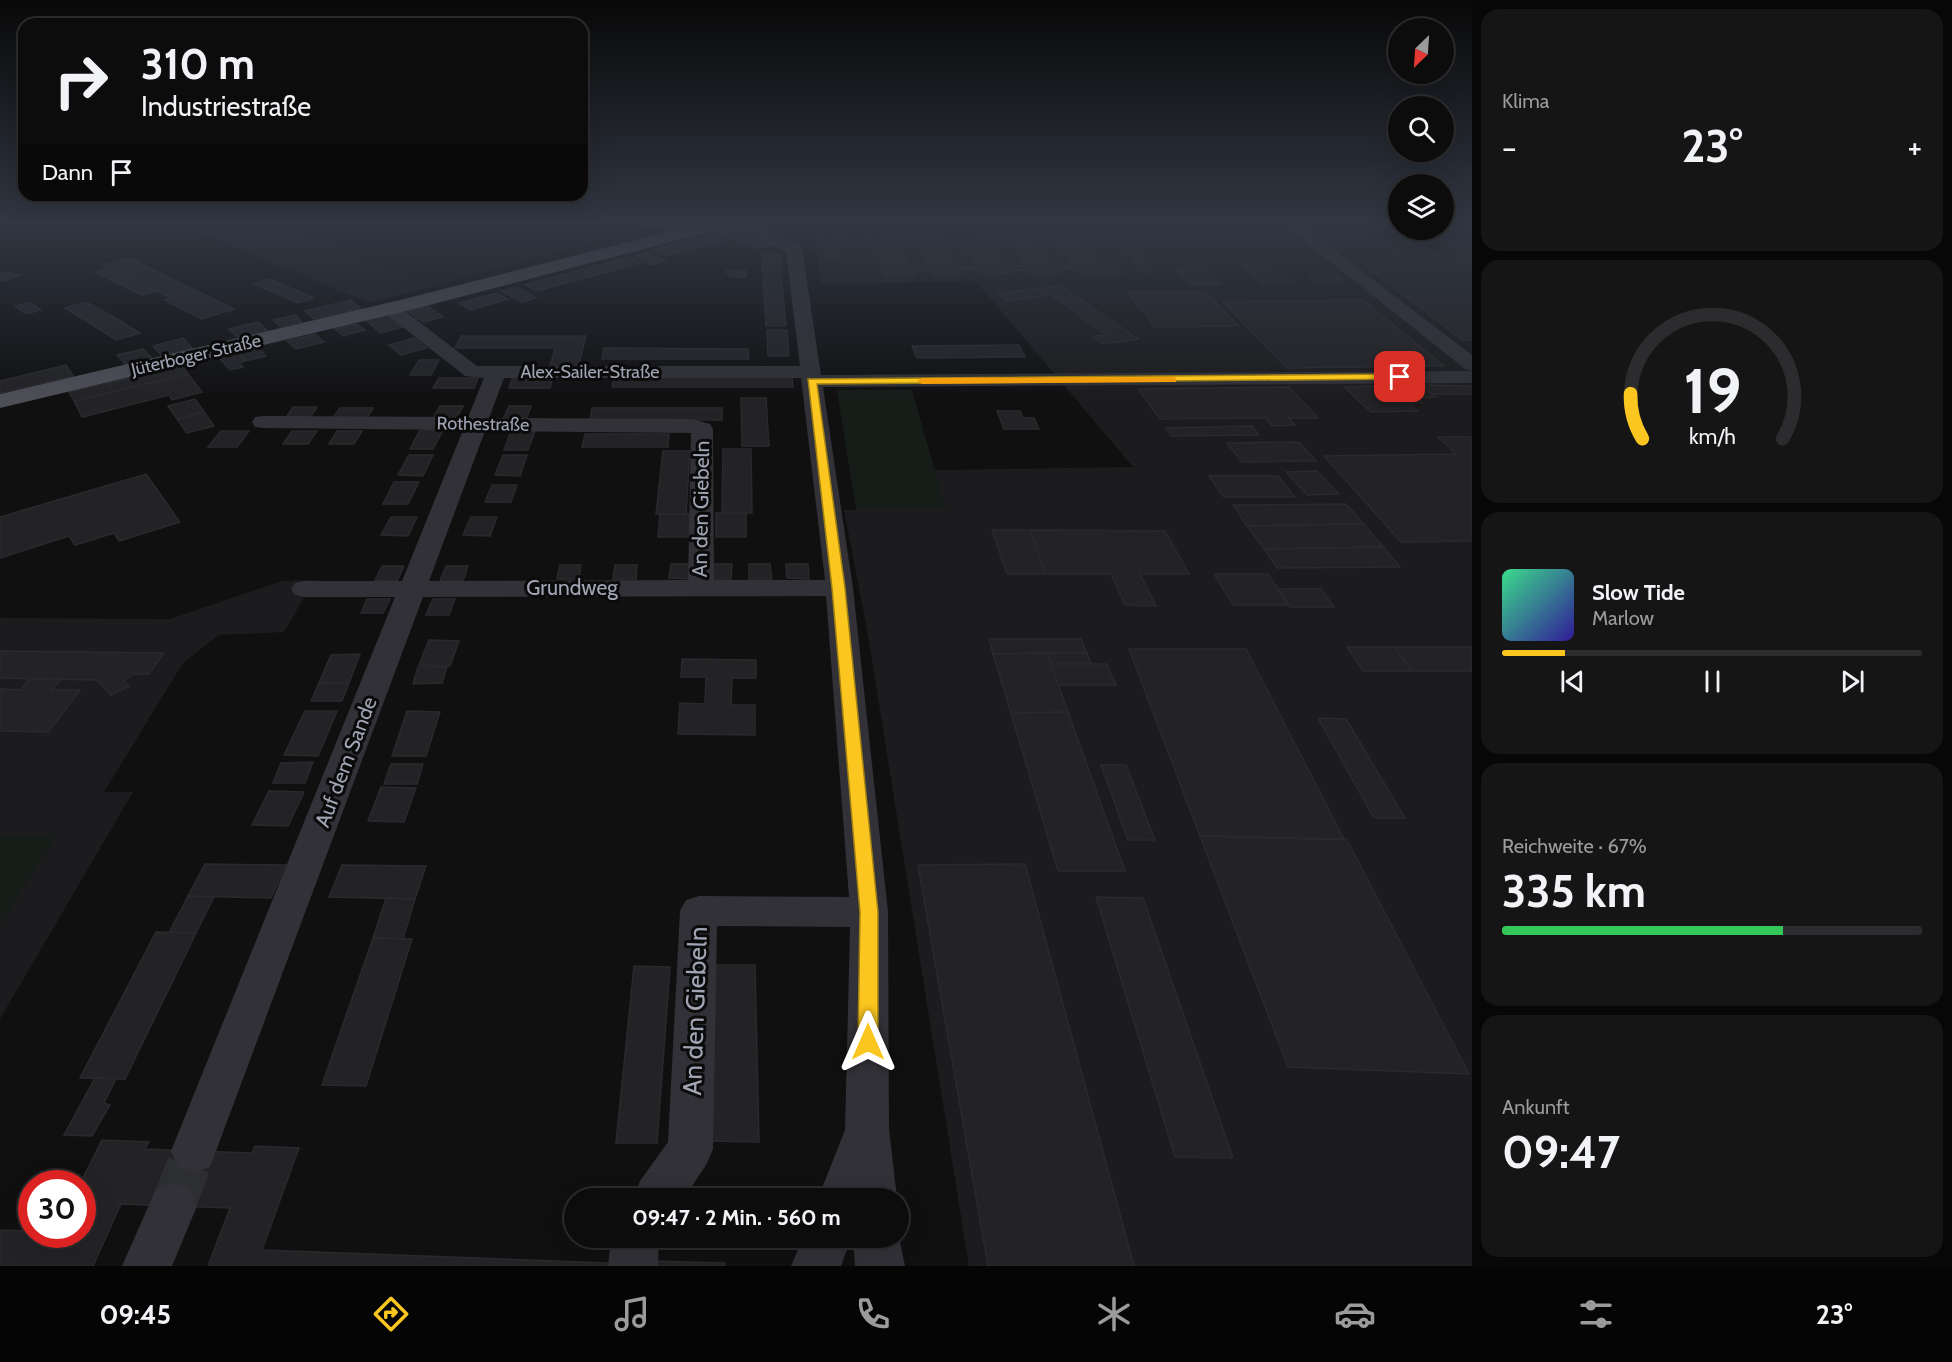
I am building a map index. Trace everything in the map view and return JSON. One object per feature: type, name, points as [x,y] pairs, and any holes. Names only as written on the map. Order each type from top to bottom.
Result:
[{"type":"main road","name":"Jüterboger Straße","points":[[0,401],[391,309],[499,281]]},
{"type":"street","points":[[798,281],[839,588],[869,912],[867,1129],[873,1188]]},
{"type":"street","points":[[1364,281],[1472,365]]},
{"type":"street","name":"Alex-Sailer-Straße","points":[[391,309],[468,370],[496,373],[811,377],[1472,376]]},
{"type":"street","name":"Auf dem Sande","points":[[194,1151],[496,373]]},
{"type":"street","name":"Rothestraße","points":[[263,422],[692,426],[702,429]]},
{"type":"street","name":"An den Giebeln","points":[[701,589],[702,429]]},
{"type":"street","name":"Grundweg","points":[[305,589],[839,588]]},
{"type":"street","name":"An den Giebeln","points":[[664,1188],[690,1149],[699,911],[869,912]]},
{"type":"street","points":[[845,1188],[867,1129]]},
{"type":"street","points":[[147,1266],[173,1206]]},
{"type":"street","points":[[633,1266],[634,1248]]},
{"type":"street","points":[[816,1266],[823,1248]]},
{"type":"street","points":[[879,1248],[880,1266]]},
{"type":"shaded area","points":[[317,281],[417,281],[431,287],[369,303]]},
{"type":"shaded area","points":[[417,281],[453,281],[431,287]]},
{"type":"shaded area","points":[[820,281],[972,281],[820,284]]},
{"type":"shaded area","points":[[976,281],[1472,281],[1472,1266],[969,1266],[867,629],[844,510],[944,510],[934,470],[1133,467]]},
{"type":"shaded area","points":[[837,390],[912,390],[946,510],[856,510]]},
{"type":"shaded area","points":[[314,580],[284,632],[219,635],[183,663],[104,792],[133,792],[0,1019],[0,618],[170,619],[282,581]]},
{"type":"shaded area","points":[[0,834],[58,834],[0,925]]},
{"type":"building","points":[[113,281],[136,281],[157,291],[142,295]]},
{"type":"building","points":[[136,281],[176,281],[188,287],[164,295]]},
{"type":"building","points":[[274,281],[314,298],[298,303],[254,284]]},
{"type":"building","points":[[539,281],[573,281],[537,291],[525,285]]},
{"type":"building","points":[[763,281],[782,281],[786,326],[766,326]]},
{"type":"building","points":[[1187,281],[1219,281],[1222,284],[1191,285]]},
{"type":"building","points":[[1260,281],[1290,283],[1262,283]]},
{"type":"building","points":[[1386,281],[1472,281],[1472,340],[1464,341]]},
{"type":"building","points":[[1061,286],[1138,339],[1103,344],[1093,336],[1106,335],[1051,295],[1007,301],[998,293]]},
{"type":"building","points":[[188,287],[195,290],[170,298],[164,295]]},
{"type":"building","points":[[517,287],[536,298],[521,302],[501,291]]},
{"type":"building","points":[[195,290],[234,309],[202,319],[164,300]]},
{"type":"building","points":[[1128,292],[1206,292],[1238,326],[1155,327]]},
{"type":"building","points":[[497,293],[508,299],[470,310],[459,303]]},
{"type":"building","points":[[351,300],[361,309],[314,319],[305,311]]},
{"type":"building","points":[[1363,300],[1444,366],[1287,368],[1223,302]]},
{"type":"building","points":[[30,302],[41,310],[26,314],[15,306]]},
{"type":"building","points":[[86,302],[110,315],[88,322],[65,308]]},
{"type":"building","points":[[428,306],[443,317],[423,322],[408,311]]},
{"type":"building","points":[[110,315],[140,333],[116,340],[88,322]]},
{"type":"building","points":[[296,315],[302,322],[280,327],[273,320]]},
{"type":"building","points":[[388,315],[403,327],[380,333],[366,320]]},
{"type":"building","points":[[258,322],[267,330],[237,337],[229,329]]},
{"type":"building","points":[[357,324],[365,330],[343,336],[335,329]]},
{"type":"building","points":[[767,330],[787,330],[789,356],[768,356]]},
{"type":"building","points":[[315,334],[324,342],[296,349],[287,341]]},
{"type":"building","points":[[461,336],[586,336],[578,367],[550,367],[555,348],[455,348]]},
{"type":"building","points":[[183,338],[192,348],[161,355],[153,346]]},
{"type":"building","points":[[415,338],[427,348],[401,355],[389,345]]},
{"type":"building","points":[[1019,345],[1025,357],[917,358],[912,346]]},
{"type":"building","points":[[259,348],[266,356],[245,361],[238,353]]},
{"type":"building","points":[[604,348],[748,349],[749,359],[602,359]]},
{"type":"building","points":[[143,349],[151,357],[125,364],[117,355]]},
{"type":"building","points":[[238,353],[245,361],[239,363],[243,367],[230,370],[219,358]]},
{"type":"building","points":[[419,360],[439,360],[431,375],[410,375]]},
{"type":"building","points":[[66,365],[73,376],[0,393],[0,381]]},
{"type":"building","points":[[182,365],[188,374],[113,392],[108,383]]},
{"type":"building","points":[[188,374],[202,392],[172,400],[169,395],[82,417],[74,401]]},
{"type":"building","points":[[513,377],[553,377],[550,388],[509,388]]},
{"type":"building","points":[[614,377],[792,377],[793,387],[612,387]]},
{"type":"building","points":[[439,378],[478,378],[474,388],[433,388]]},
{"type":"building","points":[[108,383],[113,392],[74,401],[69,392]]},
{"type":"building","points":[[1422,385],[1436,397],[1418,398],[1423,403],[1409,403],[1418,411],[1371,412],[1344,387]]},
{"type":"building","points":[[1422,385],[1472,386],[1472,394],[1432,394]]},
{"type":"building","points":[[1289,387],[1318,418],[1289,418],[1295,425],[1272,426],[1265,418],[1160,419],[1138,389]]},
{"type":"building","points":[[741,398],[766,398],[769,446],[742,446]]},
{"type":"building","points":[[195,399],[204,412],[177,419],[168,406]]},
{"type":"building","points":[[440,406],[463,406],[456,419],[433,419]]},
{"type":"building","points":[[509,406],[531,406],[526,420],[503,419]]},
{"type":"building","points":[[293,407],[317,407],[309,419],[285,419]]},
{"type":"building","points":[[340,408],[373,408],[366,420],[332,419]]},
{"type":"building","points":[[592,408],[722,408],[722,420],[590,420]]},
{"type":"building","points":[[997,411],[1020,411],[1023,418],[1034,418],[1039,429],[1004,429]]},
{"type":"building","points":[[204,412],[214,426],[187,433],[177,419]]},
{"type":"building","points":[[1252,426],[1259,435],[1172,436],[1166,428]]},
{"type":"building","points":[[420,430],[443,430],[433,449],[410,449]]},
{"type":"building","points":[[221,431],[249,431],[237,447],[208,447]]},
{"type":"building","points":[[292,431],[317,431],[308,444],[283,444]]},
{"type":"building","points":[[337,431],[362,431],[354,444],[329,444]]},
{"type":"building","points":[[511,431],[535,431],[528,450],[504,450]]},
{"type":"building","points":[[585,434],[669,434],[668,447],[582,447]]},
{"type":"building","points":[[1438,437],[1472,437],[1472,541],[1401,542],[1324,456],[1456,454]]},
{"type":"building","points":[[1299,442],[1316,461],[1242,462],[1227,443]]},
{"type":"building","points":[[723,449],[751,449],[752,513],[722,513]]},
{"type":"building","points":[[663,451],[690,451],[686,514],[656,514]]},
{"type":"building","points":[[409,455],[433,455],[423,476],[398,475]]},
{"type":"building","points":[[503,455],[527,455],[520,476],[495,475]]},
{"type":"building","points":[[1317,471],[1339,494],[1307,495],[1286,472]]},
{"type":"building","points":[[146,474],[180,522],[119,541],[114,533],[75,545],[69,536],[0,558],[0,517]]},
{"type":"building","points":[[1209,476],[1278,476],[1295,497],[1224,497]]},
{"type":"building","points":[[394,482],[419,482],[408,504],[383,504]]},
{"type":"building","points":[[492,485],[517,485],[511,502],[485,502]]},
{"type":"building","points":[[1346,504],[1364,524],[1247,526],[1233,505]]},
{"type":"building","points":[[716,513],[746,513],[746,537],[716,537]]},
{"type":"building","points":[[660,514],[690,514],[689,537],[658,537]]},
{"type":"building","points":[[391,517],[417,517],[408,536],[381,535]]},
{"type":"building","points":[[471,517],[497,517],[490,536],[463,535]]},
{"type":"building","points":[[1364,524],[1383,547],[1264,549],[1247,526]]},
{"type":"building","points":[[992,530],[1030,530],[1046,574],[1007,574]]},
{"type":"building","points":[[1030,530],[1165,531],[1189,574],[1140,574],[1156,606],[1125,605],[1111,574],[1046,574]]},
{"type":"building","points":[[1383,547],[1400,567],[1277,568],[1264,549]]},
{"type":"building","points":[[671,564],[692,564],[691,579],[669,578]]},
{"type":"building","points":[[710,564],[732,564],[731,579],[709,579]]},
{"type":"building","points":[[749,564],[770,564],[772,579],[749,579]]},
{"type":"building","points":[[786,564],[808,564],[809,579],[787,578]]},
{"type":"building","points":[[560,565],[581,565],[579,579],[557,579]]},
{"type":"building","points":[[615,565],[637,565],[636,579],[613,579]]},
{"type":"building","points":[[382,566],[404,566],[397,581],[375,580]]},
{"type":"building","points":[[446,566],[468,566],[463,581],[440,581]]},
{"type":"building","points":[[1214,574],[1268,574],[1288,605],[1233,605]]},
{"type":"building","points":[[1278,589],[1321,589],[1334,607],[1290,607]]},
{"type":"building","points":[[367,599],[390,599],[383,613],[361,613]]},
{"type":"building","points":[[433,599],[455,599],[449,615],[426,615]]},
{"type":"building","points":[[989,639],[1081,639],[1087,653],[993,654]]},
{"type":"building","points":[[429,640],[459,641],[450,666],[419,665]]},
{"type":"building","points":[[1347,647],[1395,647],[1412,671],[1363,671]]},
{"type":"building","points":[[1395,647],[1472,647],[1472,671],[1412,671]]},
{"type":"building","points":[[1129,649],[1246,649],[1344,839],[1200,836]]},
{"type":"building","points":[[0,651],[164,653],[149,674],[133,674],[124,681],[129,686],[111,695],[97,680],[0,678]]},
{"type":"building","points":[[1047,653],[1068,712],[1011,713],[993,654]]},
{"type":"building","points":[[1047,653],[1087,653],[1091,664],[1051,664]]},
{"type":"building","points":[[360,654],[349,683],[319,683],[331,655]]},
{"type":"building","points":[[682,659],[756,660],[756,678],[732,678],[731,705],[755,705],[755,735],[678,734],[680,703],[705,704],[706,677],[681,677]]},
{"type":"building","points":[[1051,664],[1107,664],[1116,685],[1058,685]]},
{"type":"building","points":[[418,667],[447,667],[442,683],[413,684]]},
{"type":"building","points":[[29,679],[61,679],[52,690],[80,690],[48,732],[0,731],[0,689],[21,690]]},
{"type":"building","points":[[319,683],[349,683],[342,701],[311,701]]},
{"type":"building","points":[[305,711],[337,711],[318,756],[284,755]]},
{"type":"building","points":[[407,711],[440,712],[426,756],[392,756]]},
{"type":"building","points":[[1068,712],[1125,871],[1058,871],[1011,713]]},
{"type":"building","points":[[1318,718],[1346,719],[1405,818],[1374,818]]},
{"type":"building","points":[[313,762],[305,783],[273,783],[281,763]]},
{"type":"building","points":[[391,764],[423,764],[417,784],[384,784]]},
{"type":"building","points":[[1101,765],[1126,765],[1155,840],[1128,840]]},
{"type":"building","points":[[381,787],[416,788],[404,822],[368,821]]},
{"type":"building","points":[[269,791],[304,792],[288,826],[252,825]]},
{"type":"building","points":[[1200,836],[1347,840],[1469,1074],[1288,1067]]},
{"type":"building","points":[[205,864],[286,865],[271,898],[188,896]]},
{"type":"building","points":[[1025,864],[1134,1266],[988,1266],[918,865]]},
{"type":"building","points":[[342,865],[426,866],[415,899],[329,897]]},
{"type":"building","points":[[188,896],[214,897],[196,933],[169,933]]},
{"type":"building","points":[[1096,897],[1143,898],[1233,1158],[1175,1157]]},
{"type":"building","points":[[386,898],[415,899],[403,939],[373,938]]},
{"type":"building","points":[[156,932],[196,933],[125,1079],[80,1078]]},
{"type":"building","points":[[373,938],[412,939],[366,1086],[322,1085]]},
{"type":"building","points":[[714,965],[755,965],[759,1142],[712,1141]]},
{"type":"building","points":[[634,966],[670,967],[657,1143],[616,1143]]},
{"type":"building","points":[[95,1078],[116,1079],[104,1103],[110,1105],[92,1136],[64,1135]]},
{"type":"building","points":[[102,1140],[149,1142],[145,1149],[194,1151],[252,1153],[255,1146],[299,1148],[262,1250],[607,1263],[607,1266],[208,1266],[230,1208],[121,1204],[93,1266],[0,1266],[0,1230],[18,1231],[18,1248],[96,1248],[96,1170],[87,1170]]},
{"type":"building","points":[[653,1261],[725,1263],[725,1266],[653,1266]]},
{"type":"tunnel","points":[[173,1206],[194,1151]]},
{"type":"slow traffic","points":[[922,381],[1173,380]]},
{"type":"route","points":[[868,1042],[869,912],[839,588],[812,381],[1089,381],[1400,377]]}]
